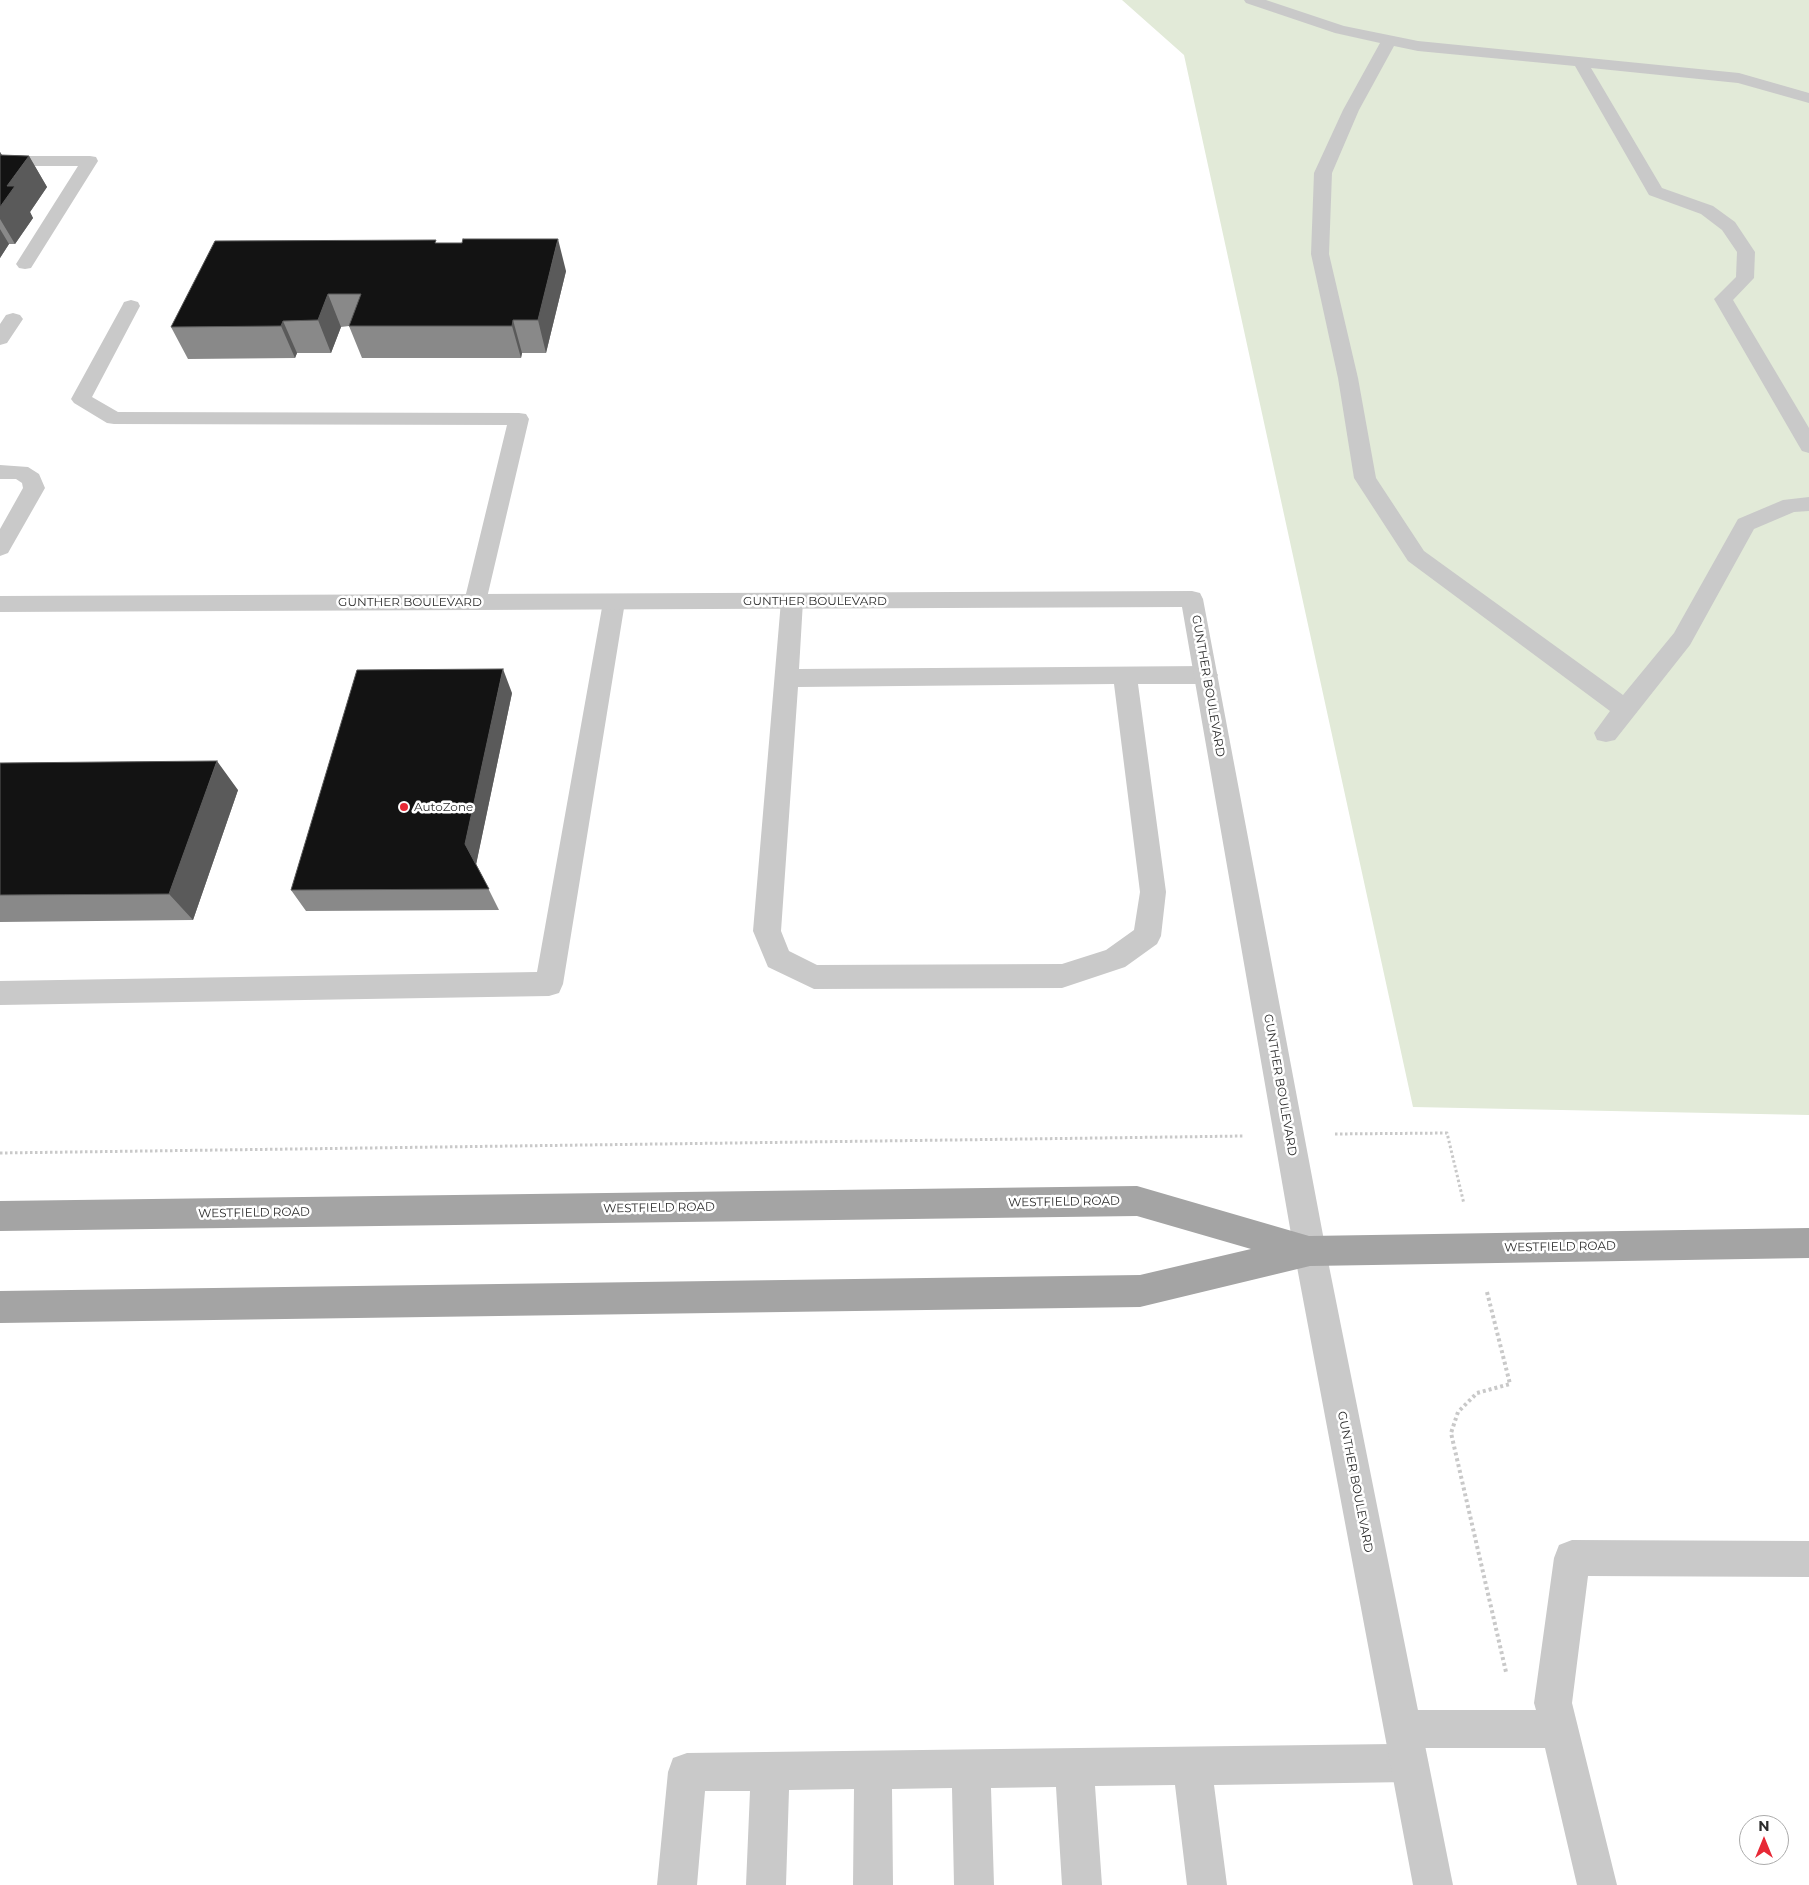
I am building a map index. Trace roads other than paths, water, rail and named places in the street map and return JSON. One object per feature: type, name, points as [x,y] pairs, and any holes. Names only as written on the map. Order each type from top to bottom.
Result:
[{"type":"main road","name":"WESTFIELD ROAD","points":[[0,1216],[1137,1201],[1310,1251]]},
{"type":"main road","name":"WESTFIELD ROAD","points":[[0,1307],[1140,1291],[1310,1251],[1809,1243]]},
{"type":"street","points":[[1252,0],[1340,30],[1418,46],[1739,78],[1809,98]]},
{"type":"street","points":[[1389,40],[1352,110],[1323,173],[1320,254],[1348,378],[1365,478],[1416,556],[1625,710]]},
{"type":"street","points":[[1580,62],[1655,191],[1708,210],[1729,226],[1746,252],[1745,278],[1723,299],[1809,446]]},
{"type":"street","points":[[0,161],[90,160],[25,264]]},
{"type":"street","points":[[131,306],[81,399],[114,418],[519,420],[475,602]]},
{"type":"street","points":[[0,339],[13,320]]},
{"type":"street","points":[[0,472],[20,472],[31,479],[34,488],[0,548]]},
{"type":"street","points":[[1606,733],[1682,640],[1746,524],[1791,505],[1809,504]]},
{"type":"street","name":"GUNTHER BOULEVARD","points":[[0,604],[1192,600],[1310,1251],[1433,1885]]},
{"type":"street","points":[[792,601],[767,931],[778,959],[814,977],[1062,976],[1115,959],[1146,936],[1153,892],[1124,676]]},
{"type":"street","points":[[0,993],[549,984],[614,602]]},
{"type":"street","points":[[786,678],[1206,676]]},
{"type":"street","points":[[1597,1885],[1553,1703],[1572,1558],[1809,1559]]},
{"type":"street","points":[[677,1885],[687,1772],[1192,1766],[1559,1730]]},
{"type":"street","points":[[1192,1766],[1207,1885]]},
{"type":"street","points":[[1074,1767],[1082,1885]]},
{"type":"street","points":[[873,1769],[873,1885]]},
{"type":"street","points":[[970,1769],[974,1885]]},
{"type":"street","points":[[766,1885],[770,1770]]},
{"type":"place","name":"AutoZone","points":[[404,807]]}]
